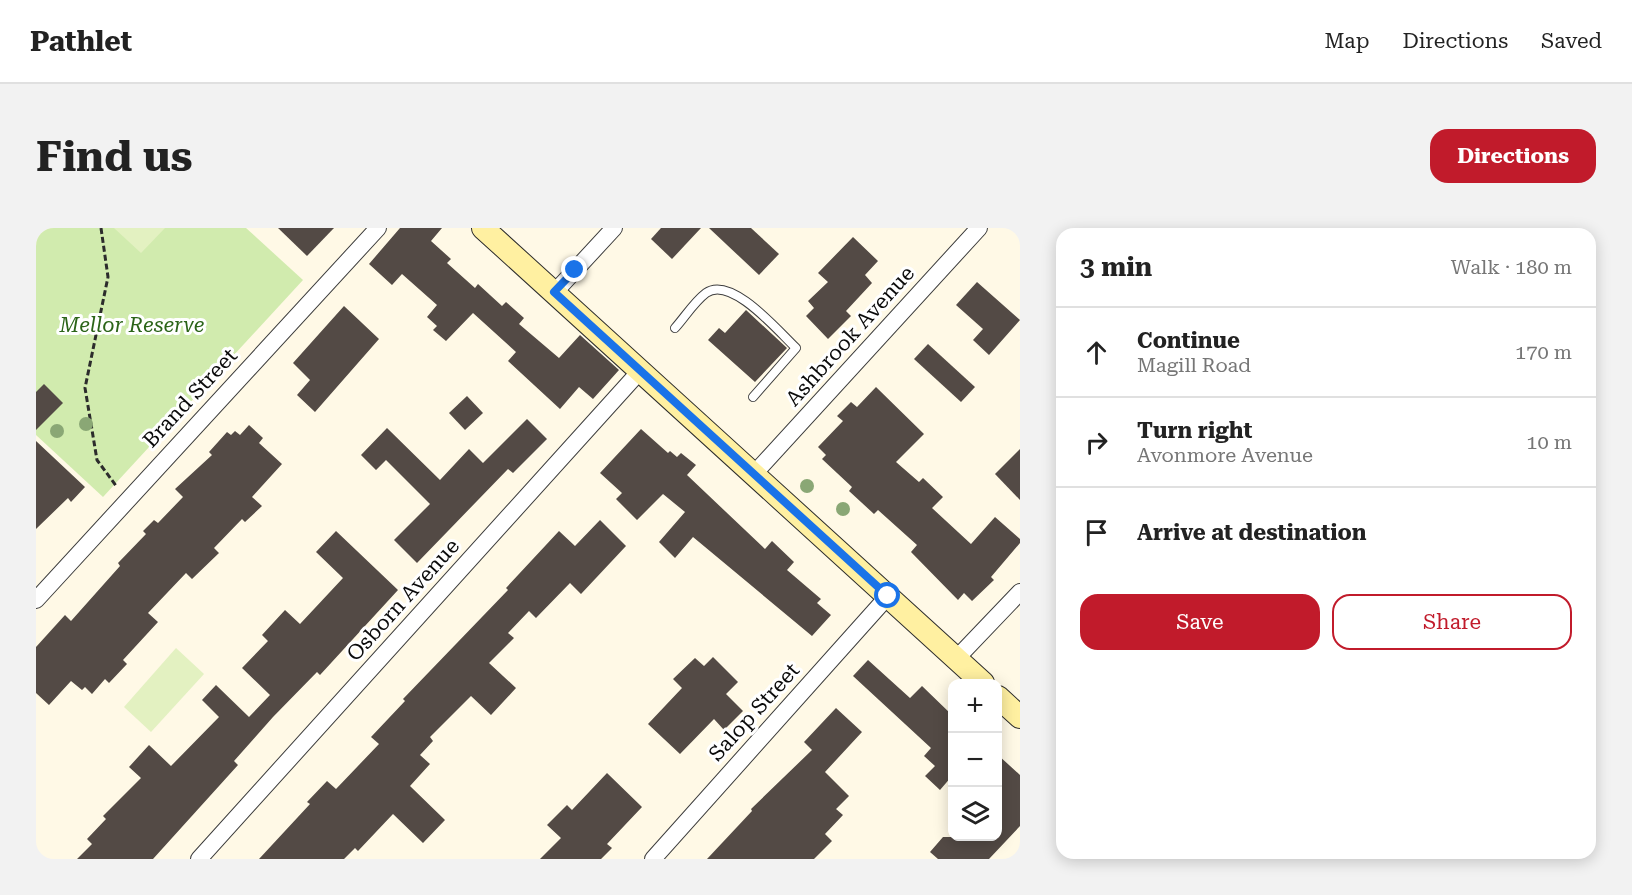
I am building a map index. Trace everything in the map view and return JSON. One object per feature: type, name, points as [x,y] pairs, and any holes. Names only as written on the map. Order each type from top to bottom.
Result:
[{"type":"main road","points":[[483,228],[978,679]]},
{"type":"main road","points":[[1002,701],[1020,717]]},
{"type":"street","name":"Brand Street","points":[[36,600],[378,228]]},
{"type":"street","points":[[554,292],[614,228]]},
{"type":"street","name":"Ashbrook Avenue","points":[[754,474],[979,228]]},
{"type":"street","name":"Osborn Avenue","points":[[199,859],[640,371]]},
{"type":"street","points":[[956,659],[1020,592]]},
{"type":"street","name":"Salop Street","points":[[653,859],[888,596]]},
{"type":"lane","points":[[675,328],[707,292],[723,288],[738,294],[796,348],[753,397]]},
{"type":"path","points":[[101,228],[108,277],[85,388],[97,460],[115,486],[129,498]]},
{"type":"green space","name":"Mellor Reserve","points":[[36,228],[246,228],[303,280],[103,497],[36,435]]},
{"type":"green space","points":[[114,228],[165,228],[141,253]]},
{"type":"green space","points":[[176,648],[204,674],[151,732],[124,707]]},
{"type":"building","points":[[278,228],[334,228],[307,256]]},
{"type":"building","points":[[400,228],[442,228],[431,241],[451,259],[447,263],[475,288],[478,284],[502,306],[506,302],[524,318],[519,324],[559,358],[580,335],[619,370],[593,399],[579,387],[560,409],[508,361],[516,352],[473,313],[446,341],[433,330],[437,326],[427,317],[437,305],[402,274],[392,285],[369,264]]},
{"type":"building","points":[[661,228],[701,228],[672,259],[651,239]]},
{"type":"building","points":[[709,228],[751,228],[779,254],[759,275]]},
{"type":"building","points":[[853,237],[878,261],[865,275],[872,283],[846,311],[851,316],[828,339],[806,316],[814,308],[808,301],[828,282],[818,273]]},
{"type":"building","points":[[977,282],[1020,320],[989,355],[973,340],[983,329],[956,305]]},
{"type":"building","points":[[344,306],[379,339],[315,412],[297,395],[310,380],[293,363]]},
{"type":"building","points":[[746,310],[787,348],[755,382],[708,340],[719,328],[725,333]]},
{"type":"building","points":[[928,344],[975,387],[961,402],[914,359]]},
{"type":"building","points":[[44,384],[63,403],[36,430],[36,392]]},
{"type":"building","points":[[876,387],[924,434],[896,462],[919,482],[923,478],[943,497],[932,508],[971,544],[995,517],[1020,539],[1020,543],[991,577],[994,580],[972,601],[964,593],[958,600],[911,552],[917,545],[878,510],[874,514],[849,491],[852,487],[822,459],[826,455],[818,447],[843,421],[837,416],[851,402],[857,407]]},
{"type":"building","points":[[467,396],[483,413],[465,430],[449,413]]},
{"type":"building","points":[[527,419],[547,439],[513,473],[508,469],[417,563],[394,540],[430,504],[386,460],[376,470],[361,455],[387,428],[440,480],[469,449],[483,463]]},
{"type":"building","points":[[249,425],[263,438],[259,443],[282,464],[252,497],[262,506],[245,522],[242,519],[214,548],[219,553],[192,579],[186,573],[148,613],[158,622],[123,660],[127,664],[109,683],[105,679],[92,694],[85,687],[82,690],[71,681],[49,705],[36,693],[36,647],[65,615],[71,621],[120,566],[118,563],[146,534],[143,531],[154,520],[158,523],[183,497],[175,489],[212,455],[209,452],[227,432],[231,435],[235,431],[240,435]]},
{"type":"building","points":[[641,429],[668,453],[670,451],[677,457],[681,453],[696,465],[687,475],[765,549],[772,541],[794,562],[787,570],[821,599],[817,603],[831,615],[812,636],[693,537],[675,558],[659,542],[685,512],[663,494],[637,520],[616,499],[622,493],[600,473]]},
{"type":"building","points":[[36,441],[85,487],[71,502],[68,498],[36,529]]},
{"type":"building","points":[[1020,449],[1020,500],[995,474]]},
{"type":"building","points":[[600,520],[626,546],[581,594],[570,583],[536,618],[529,611],[508,633],[514,638],[489,663],[516,688],[491,715],[471,696],[430,737],[433,741],[420,755],[430,764],[410,786],[445,820],[423,843],[393,814],[358,851],[355,848],[344,859],[259,859],[310,804],[307,802],[327,781],[336,789],[379,744],[371,737],[405,701],[403,699],[508,590],[506,588],[559,531],[575,546]]},
{"type":"building","points":[[336,531],[398,590],[320,675],[317,672],[273,717],[234,761],[238,765],[153,859],[77,859],[92,844],[87,839],[106,819],[103,816],[141,778],[129,767],[149,745],[171,766],[219,717],[202,700],[216,685],[249,717],[270,695],[242,668],[268,641],[262,635],[285,610],[300,624],[343,578],[316,552]]},
{"type":"building","points":[[713,657],[738,682],[726,694],[743,711],[724,730],[714,719],[680,754],[648,724],[682,688],[673,679],[695,658],[704,666]]},
{"type":"building","points":[[868,660],[910,698],[922,686],[948,711],[948,781],[940,790],[925,776],[935,766],[924,756],[931,748],[853,676]]},
{"type":"building","points":[[836,708],[862,732],[825,772],[849,796],[836,809],[843,815],[825,834],[832,841],[814,859],[707,859],[752,811],[751,809],[812,750],[804,742]]},
{"type":"building","points":[[1002,759],[1020,775],[1020,826],[989,859],[938,859],[930,852],[943,837],[948,837],[948,841],[1002,841]]},
{"type":"building","points":[[607,773],[642,807],[607,844],[612,848],[601,859],[540,859],[561,838],[547,825],[567,805],[572,810]]},
{"type":"route","points":[[575,270],[554,292],[888,596]]}]
